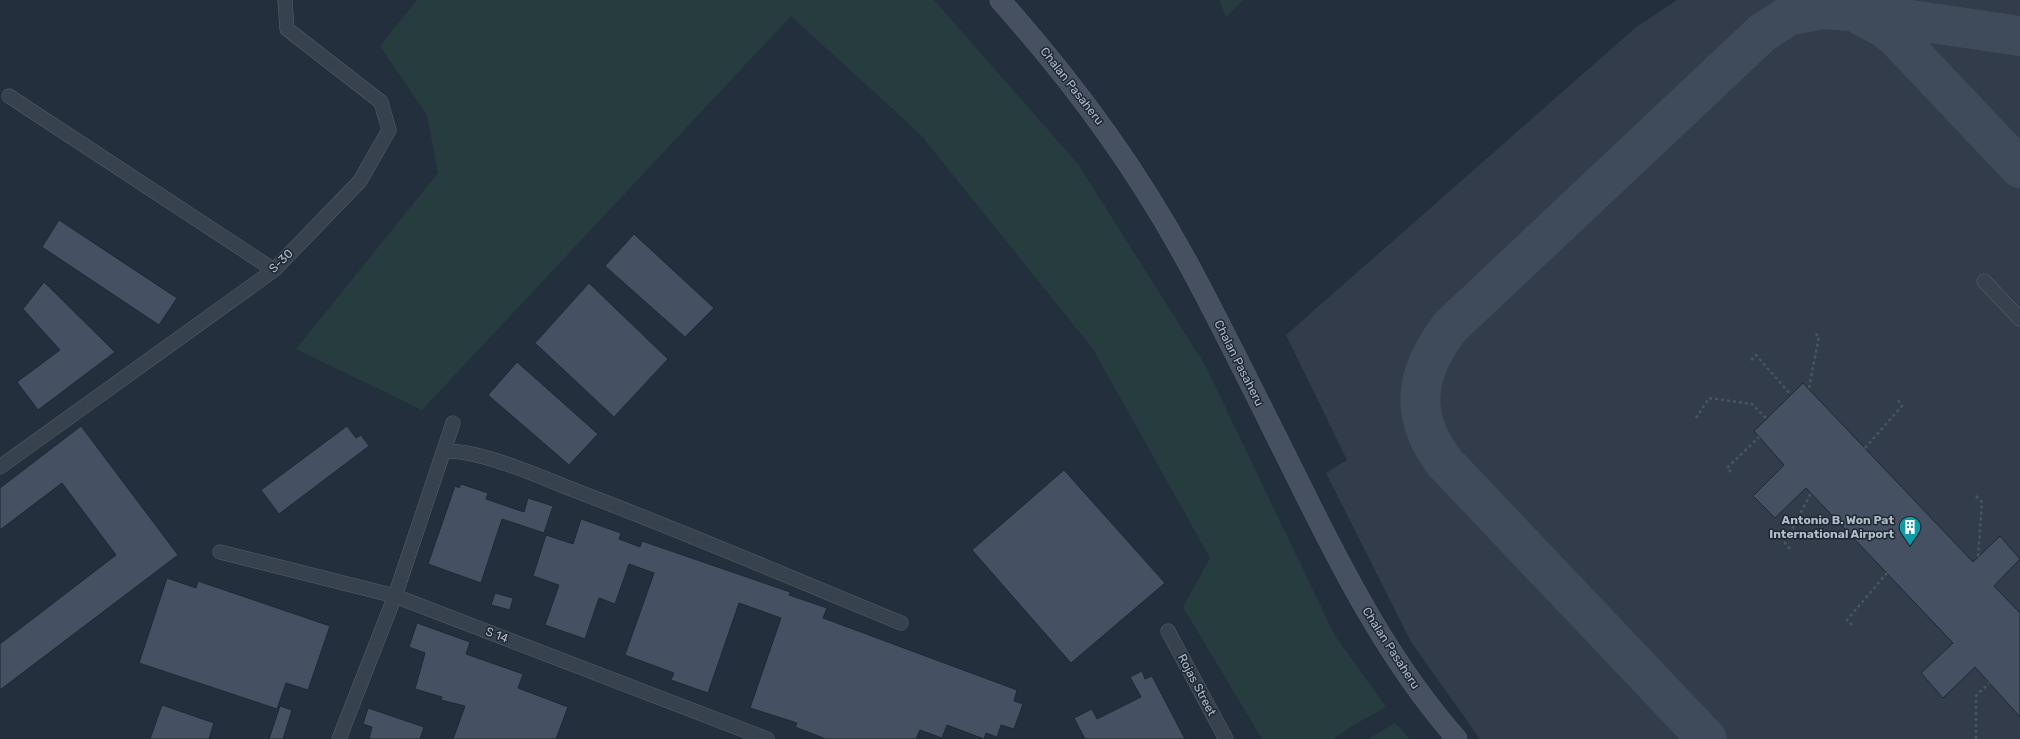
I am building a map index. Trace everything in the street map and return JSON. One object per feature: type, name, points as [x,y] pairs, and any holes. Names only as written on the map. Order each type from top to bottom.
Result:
[{"type":"main road","name":"Chalan Pasaheru","points":[[1000,0],[1051,58],[1081,96],[1134,171],[1198,282],[1355,591],[1399,664],[1457,739]]},
{"type":"street","name":"S-30","points":[[0,467],[274,270],[360,181],[389,130],[381,102],[287,29],[284,0]]},
{"type":"street","points":[[9,96],[274,270]]},
{"type":"street","points":[[1984,281],[2020,319]]},
{"type":"street","points":[[339,739],[395,596],[453,423]]},
{"type":"street","points":[[444,451],[459,450],[512,466],[666,525],[901,623]]},
{"type":"street","name":"S 14","points":[[220,552],[395,596],[767,739]]},
{"type":"street","name":"Rojas Street","points":[[1168,631],[1226,739]]},
{"type":"path","points":[[1809,388],[1819,336],[1814,333]]},
{"type":"path","points":[[1750,360],[1756,355],[1791,395]]},
{"type":"path","points":[[1696,418],[1709,398],[1752,404],[1767,419]]},
{"type":"path","points":[[1865,448],[1902,406],[1898,400]]},
{"type":"path","points":[[1731,472],[1727,468],[1759,437]]},
{"type":"path","points":[[1790,549],[1785,543],[1811,493]]},
{"type":"path","points":[[1976,496],[1982,502],[1978,557]]},
{"type":"path","points":[[1852,625],[1847,620],[1887,573]]},
{"type":"path","points":[[1976,739],[1976,696],[1989,683]]},
{"type":"shaded area","name":"Antonio B. Won Pat International Airport","points":[[1677,0],[2020,0],[2020,739],[1480,739],[1411,642],[1326,473],[1347,460],[1286,335],[1635,28]]},
{"type":"green space","points":[[417,0],[934,0],[1078,164],[1205,365],[1335,636],[1386,707],[1352,726],[1333,739],[1262,739],[1183,607],[1210,558],[1093,349],[920,134],[791,16],[422,410],[296,349],[438,173],[427,115],[380,46]]},
{"type":"green space","points":[[1219,0],[1243,0],[1226,17]]},
{"type":"green space","points":[[1395,723],[1410,739],[1368,739]]},
{"type":"building","points":[[59,220],[177,298],[159,325],[42,247]]},
{"type":"building","points":[[634,234],[714,308],[685,337],[605,266]]},
{"type":"building","points":[[44,282],[115,352],[38,410],[17,382],[60,350],[23,309]]},
{"type":"building","points":[[589,283],[668,359],[614,417],[535,343]]},
{"type":"building","points":[[517,362],[598,434],[569,465],[488,395]]},
{"type":"building","name":"Antonio B. Won Pat International Airport","points":[[1803,383],[1973,562],[2000,536],[2020,559],[1994,586],[2020,613],[2020,717],[1975,667],[1943,698],[1921,673],[1953,643],[1806,488],[1775,518],[1753,496],[1784,465],[1754,431]]},
{"type":"building","points":[[81,426],[178,555],[0,690],[0,644],[116,555],[62,483],[0,530],[0,488]]},
{"type":"building","points":[[347,426],[356,438],[361,435],[369,446],[279,514],[261,490]]},
{"type":"building","points":[[1064,470],[1165,583],[1071,663],[972,550]]},
{"type":"building","points":[[461,484],[488,493],[486,499],[524,512],[528,498],[553,506],[544,533],[502,519],[481,583],[428,564],[455,486],[459,488]]},
{"type":"building","points":[[581,519],[621,533],[619,539],[640,547],[642,541],[790,592],[789,595],[827,608],[823,618],[1017,690],[1014,701],[1023,704],[1014,729],[1001,725],[997,737],[986,733],[984,739],[947,725],[942,738],[920,730],[916,739],[826,739],[795,727],[797,723],[750,708],[781,618],[739,603],[708,693],[671,680],[674,673],[625,655],[654,573],[629,564],[615,604],[599,598],[585,639],[545,625],[559,585],[533,576],[546,535],[573,544]]},
{"type":"building","points":[[167,578],[196,588],[198,581],[330,626],[308,690],[286,683],[277,709],[139,663]]},
{"type":"building","points":[[495,593],[513,598],[510,610],[491,605]]},
{"type":"building","points":[[417,623],[470,642],[466,654],[523,674],[518,688],[568,707],[556,739],[453,739],[465,706],[441,700],[442,697],[415,689],[425,653],[409,647]]},
{"type":"building","points":[[1142,671],[1145,679],[1152,676],[1185,739],[1085,739],[1074,718],[1092,709],[1097,719],[1141,697],[1130,677]]},
{"type":"building","points":[[162,705],[214,723],[209,739],[150,739]]},
{"type":"building","points":[[280,706],[292,710],[283,739],[269,739]]},
{"type":"building","points":[[368,708],[424,727],[420,739],[369,739],[372,727],[363,724]]},
{"type":"taxiway","points":[[1707,739],[1445,463],[1433,445],[1425,428],[1421,411],[1420,394],[1423,378],[1429,361],[1438,344],[1450,327],[1762,33],[1788,16],[1823,9],[1849,11],[2020,36]]},
{"type":"taxiway","points":[[1862,16],[1883,27],[1896,37],[2020,168]]},
{"type":"place","name":"Antonio B. Won Pat International Airport","points":[[1910,546]]}]
